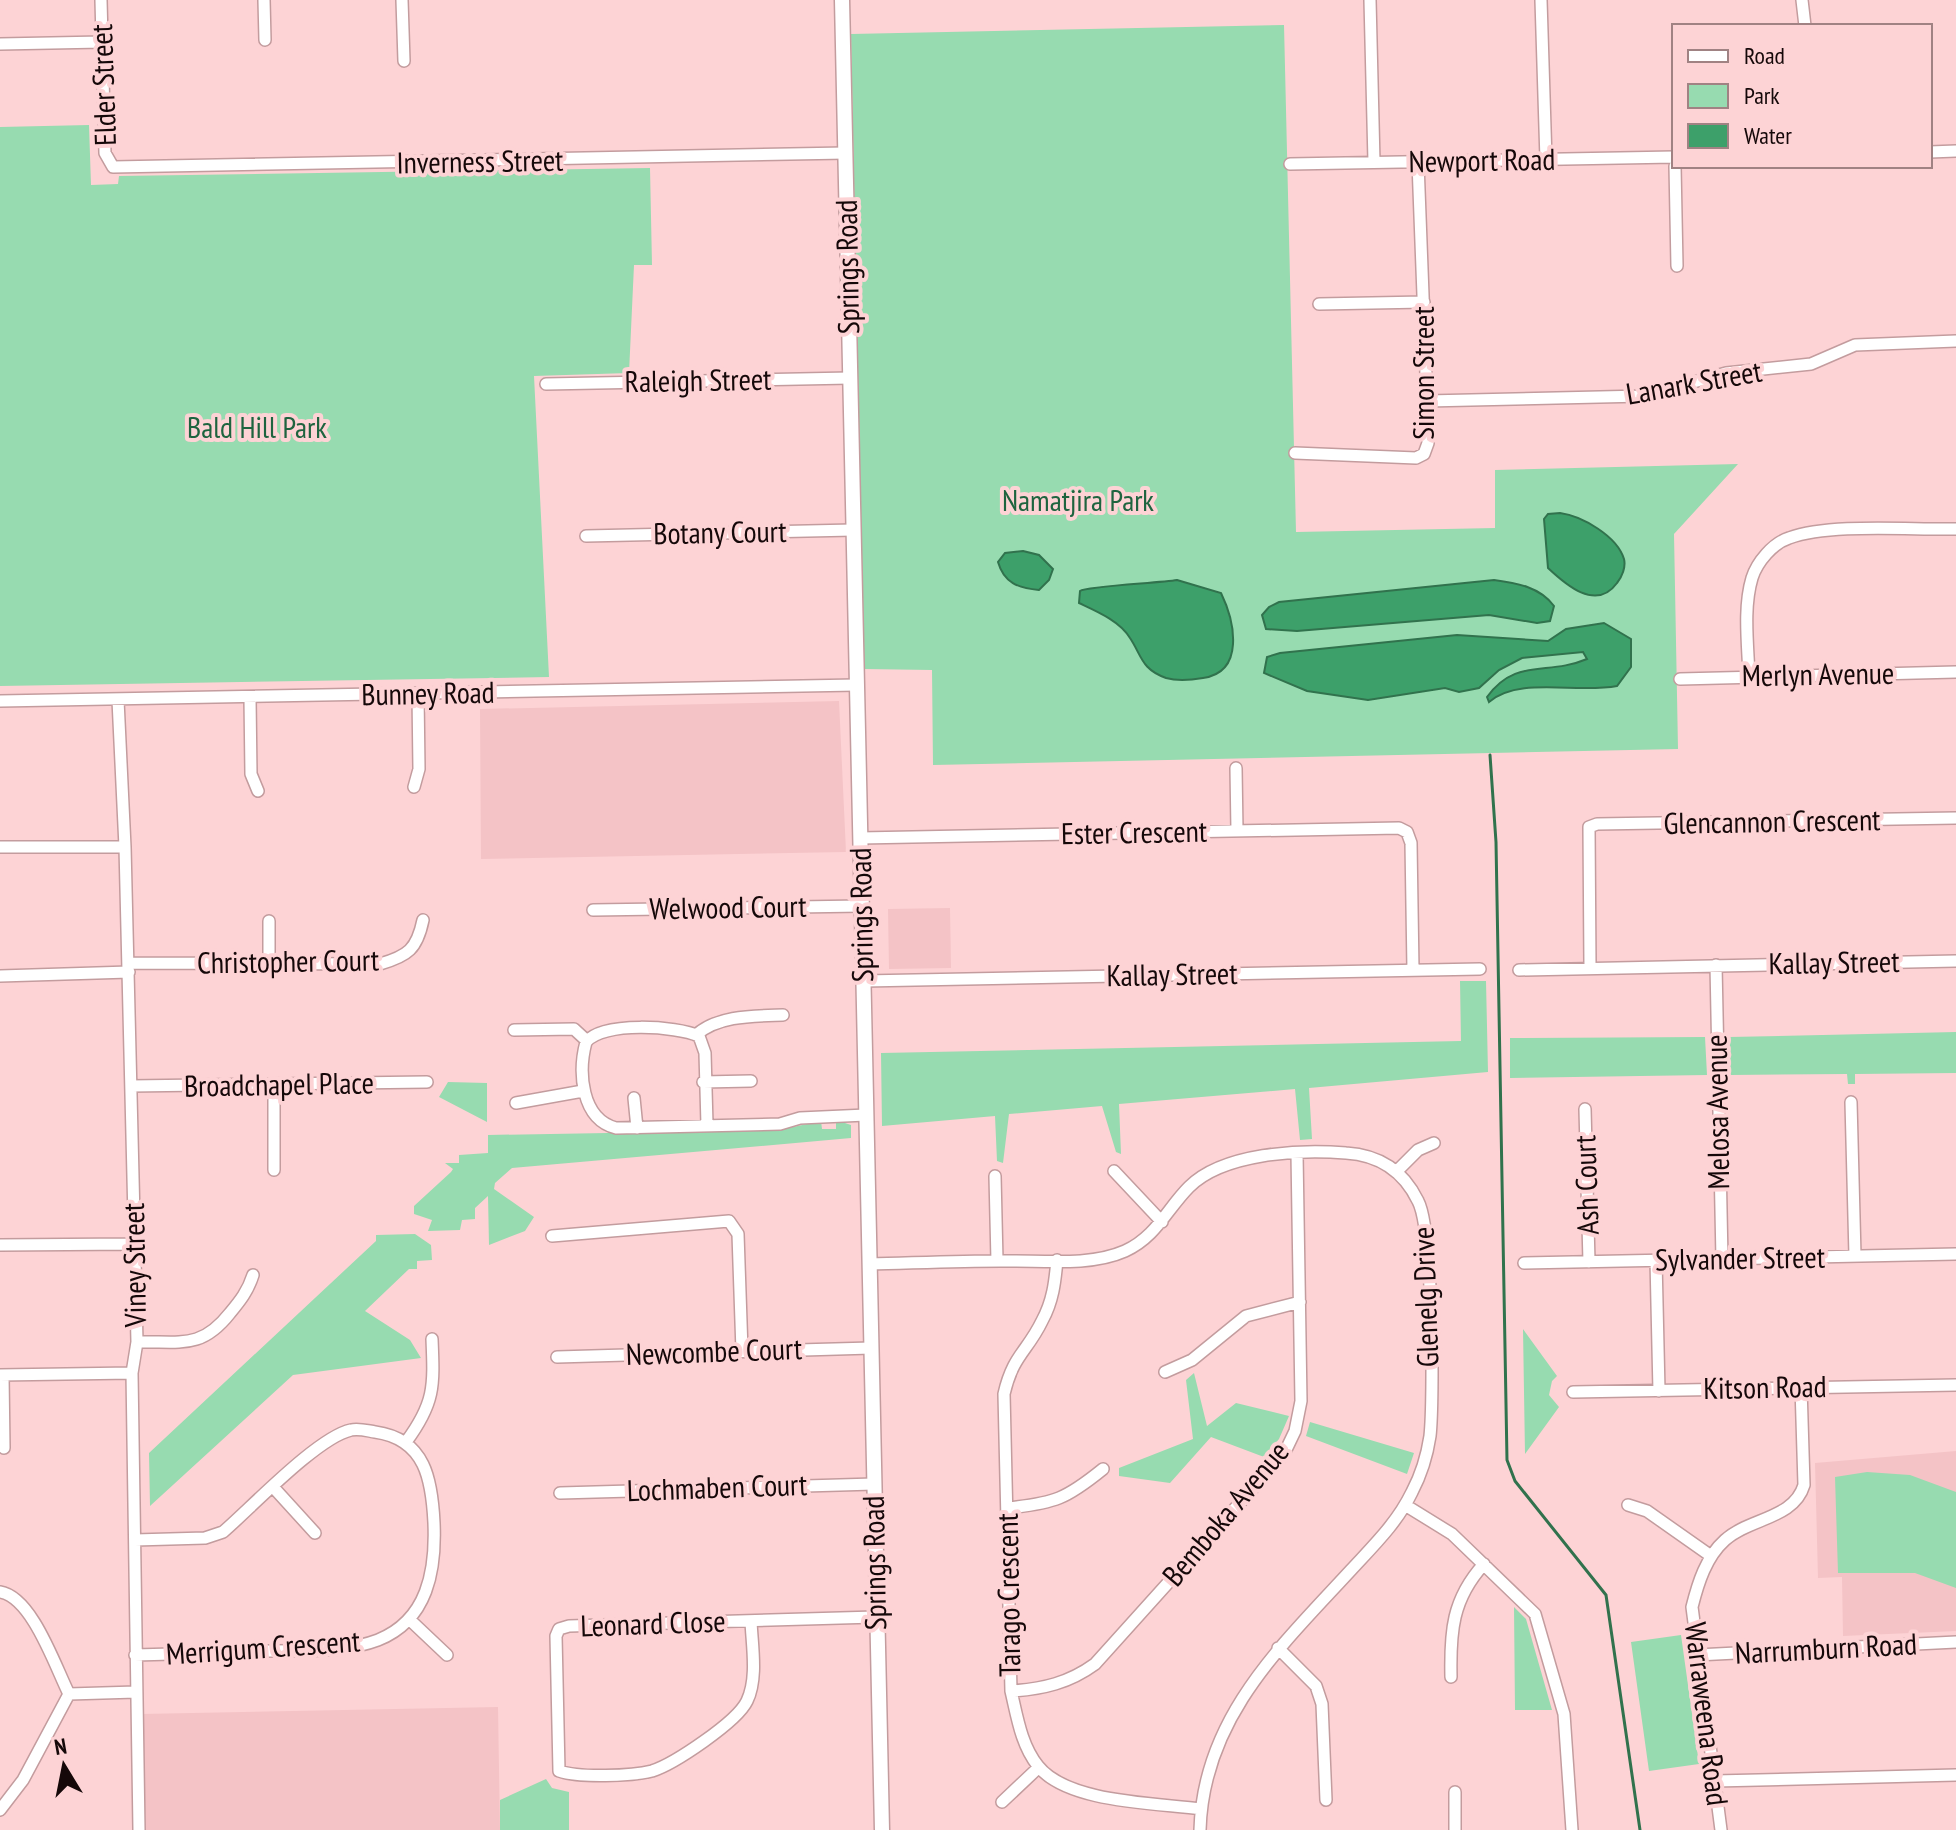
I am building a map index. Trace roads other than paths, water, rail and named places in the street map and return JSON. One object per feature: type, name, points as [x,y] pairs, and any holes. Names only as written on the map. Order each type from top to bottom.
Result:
[{"type":"main road","name":"Springs Road","points":[[842,0],[882,1830]]},
{"type":"street","name":"Elder Street","points":[[101,0],[105,153],[113,167]]},
{"type":"street","points":[[264,0],[265,40]]},
{"type":"street","points":[[402,0],[404,61]]},
{"type":"street","points":[[1370,0],[1374,162]]},
{"type":"street","points":[[1541,0],[1546,160]]},
{"type":"street","points":[[1802,0],[1805,24]]},
{"type":"street","points":[[0,44],[102,42]]},
{"type":"street","points":[[1932,152],[1956,151]]},
{"type":"street","name":"Inverness Street","points":[[113,167],[846,153]]},
{"type":"street","name":"Newport Road","points":[[1290,164],[1672,157]]},
{"type":"street","name":"Simon Street","points":[[1295,453],[1416,458],[1424,454],[1428,443],[1418,163]]},
{"type":"street","points":[[1675,168],[1677,266]]},
{"type":"street","points":[[1319,304],[1424,302]]},
{"type":"street","name":"Lanark Street","points":[[1427,401],[1643,396],[1726,373],[1811,364],[1855,345],[1956,341]]},
{"type":"street","name":"Raleigh Street","points":[[546,384],[850,378]]},
{"type":"street","points":[[1749,677],[1747,600],[1753,575],[1764,555],[1786,539],[1815,532],[1956,529]]},
{"type":"street","name":"Botany Court","points":[[586,536],[853,530]]},
{"type":"street","name":"Merlyn Avenue","points":[[1680,679],[1956,672]]},
{"type":"street","name":"Bunney Road","points":[[0,701],[856,685]]},
{"type":"street","points":[[414,787],[419,769],[418,694]]},
{"type":"street","points":[[250,698],[251,774],[258,791]]},
{"type":"street","name":"Viney Street","points":[[118,700],[125,847],[137,1342],[132,1373],[139,1830]]},
{"type":"street","points":[[1236,768],[1237,831]]},
{"type":"street","name":"Glencannon Crescent","points":[[1590,967],[1585,823],[1956,818]]},
{"type":"street","name":"Ester Crescent","points":[[860,838],[1411,828],[1413,970]]},
{"type":"street","points":[[0,847],[125,847]]},
{"type":"street","name":"Welwood Court","points":[[593,910],[862,906]]},
{"type":"street","name":"Christopher Court","points":[[0,976],[128,967],[380,964],[405,957],[418,944],[423,920]]},
{"type":"street","points":[[269,921],[269,965]]},
{"type":"street","name":"Kallay Street","points":[[1519,970],[1956,961]]},
{"type":"street","name":"Melosa Avenue","points":[[1716,965],[1722,1259]]},
{"type":"street","name":"Kallay Street","points":[[864,981],[1480,969]]},
{"type":"street","points":[[696,1035],[711,1024],[783,1015]]},
{"type":"street","points":[[514,1030],[574,1029],[587,1041]]},
{"type":"street","points":[[707,1125],[703,1082],[705,1053],[696,1035],[677,1029],[620,1029],[597,1032],[587,1041],[583,1091],[602,1125],[637,1128],[780,1124],[800,1118],[866,1115]]},
{"type":"street","points":[[703,1082],[751,1081]]},
{"type":"street","name":"Broadchapel Place","points":[[131,1086],[427,1082]]},
{"type":"street","points":[[274,1085],[274,1170]]},
{"type":"street","points":[[516,1103],[583,1091]]},
{"type":"street","points":[[634,1098],[637,1128]]},
{"type":"street","points":[[1851,1102],[1855,1256]]},
{"type":"street","name":"Ash Court","points":[[1585,1109],[1589,1262]]},
{"type":"street","points":[[1396,1172],[1418,1150],[1434,1143]]},
{"type":"street","name":"Glenelg Drive","points":[[870,1264],[1104,1257],[1147,1239],[1191,1184],[1214,1168],[1253,1157],[1344,1153],[1377,1157],[1396,1172],[1422,1208],[1428,1244],[1430,1427],[1425,1461],[1405,1505],[1385,1534],[1278,1648],[1249,1686],[1223,1732],[1201,1809],[1200,1830]]},
{"type":"street","name":"Bemboka Avenue","points":[[1011,1691],[1040,1689],[1062,1682],[1095,1664],[1284,1454],[1295,1431],[1301,1401],[1297,1154]]},
{"type":"street","points":[[1114,1171],[1162,1222]]},
{"type":"street","points":[[995,1176],[997,1261]]},
{"type":"street","points":[[552,1236],[729,1221],[738,1234],[742,1351]]},
{"type":"street","points":[[0,1245],[133,1244]]},
{"type":"street","name":"Sylvander Street","points":[[1524,1263],[1956,1254]]},
{"type":"street","name":"Tarago Crescent","points":[[1038,1768],[1024,1742],[1011,1691],[1004,1394],[1010,1371],[1041,1324],[1055,1292],[1057,1260]]},
{"type":"street","points":[[1656,1260],[1659,1391]]},
{"type":"street","points":[[137,1342],[189,1341],[215,1333],[248,1291],[253,1275]]},
{"type":"street","points":[[1165,1372],[1192,1360],[1246,1316],[1300,1302]]},
{"type":"street","points":[[406,1442],[426,1414],[433,1396],[432,1339]]},
{"type":"street","name":"Newcombe Court","points":[[557,1357],[871,1348]]},
{"type":"street","points":[[4,1448],[2,1375],[132,1373]]},
{"type":"street","name":"Kitson Road","points":[[1573,1392],[1956,1385]]},
{"type":"street","name":"Warraweena Road","points":[[1721,1830],[1692,1607],[1711,1556],[1741,1528],[1793,1506],[1804,1485],[1801,1387]]},
{"type":"street","points":[[135,1540],[205,1538],[223,1532],[328,1439],[353,1429],[383,1433],[406,1442],[421,1456],[432,1483],[435,1559],[425,1597],[410,1620],[447,1655]]},
{"type":"street","points":[[1008,1508],[1051,1504],[1075,1492],[1103,1469]]},
{"type":"street","name":"Lochmaben Court","points":[[560,1493],[874,1484]]},
{"type":"street","points":[[274,1488],[315,1533]]},
{"type":"street","points":[[1405,1505],[1443,1528],[1529,1605],[1538,1621],[1564,1714],[1572,1830]]},
{"type":"street","points":[[1628,1505],[1647,1511],[1711,1556]]},
{"type":"street","points":[[1451,1677],[1451,1630],[1455,1609],[1467,1583],[1484,1564]]},
{"type":"street","points":[[0,1592],[11,1594],[27,1610],[69,1694]]},
{"type":"street","name":"Leonard Close","points":[[751,1621],[751,1688],[746,1703],[735,1717],[666,1766],[649,1772],[572,1775],[559,1771],[556,1636],[559,1629],[751,1621],[875,1617]]},
{"type":"street","name":"Merrigum Crescent","points":[[135,1655],[338,1649],[379,1639],[410,1620]]},
{"type":"street","name":"Narrumburn Road","points":[[1697,1655],[1956,1642]]},
{"type":"street","points":[[1278,1648],[1316,1686],[1322,1704],[1326,1800]]},
{"type":"street","points":[[69,1694],[136,1692]]},
{"type":"street","points":[[0,1810],[23,1780],[69,1694]]},
{"type":"street","points":[[1002,1802],[1038,1768],[1066,1787],[1093,1795],[1201,1809]]},
{"type":"street","points":[[1715,1781],[1956,1775]]},
{"type":"street","points":[[1455,1792],[1455,1830]]},
{"type":"water","points":[[1560,513],[1598,528],[1620,551],[1624,559],[1623,572],[1609,591],[1600,595],[1581,592],[1548,568],[1544,519],[1548,514]]},
{"type":"water","points":[[1023,551],[1039,555],[1053,569],[1049,580],[1039,590],[1008,580],[998,562],[1005,553]]},
{"type":"water","points":[[1177,580],[1221,593],[1226,605],[1233,644],[1226,666],[1216,674],[1184,680],[1158,674],[1143,661],[1120,626],[1079,603],[1080,591],[1085,589]]},
{"type":"water","points":[[1494,580],[1542,594],[1554,606],[1550,621],[1537,623],[1489,615],[1297,631],[1266,629],[1262,615],[1279,602]]},
{"type":"water","points":[[1604,623],[1631,639],[1631,667],[1617,686],[1516,690],[1489,702],[1487,697],[1509,677],[1587,659],[1583,652],[1522,658],[1499,670],[1479,688],[1459,692],[1445,688],[1368,700],[1307,691],[1264,673],[1267,657],[1280,653],[1457,635],[1548,641],[1566,629]]},
{"type":"waterway","points":[[1490,755],[1496,842],[1507,1460],[1515,1481],[1606,1595],[1640,1830]]},
{"type":"park label","name":"Bald Hill Park","points":[[257,428]]},
{"type":"park label","name":"Namatjira Park","points":[[1078,501]]}]
